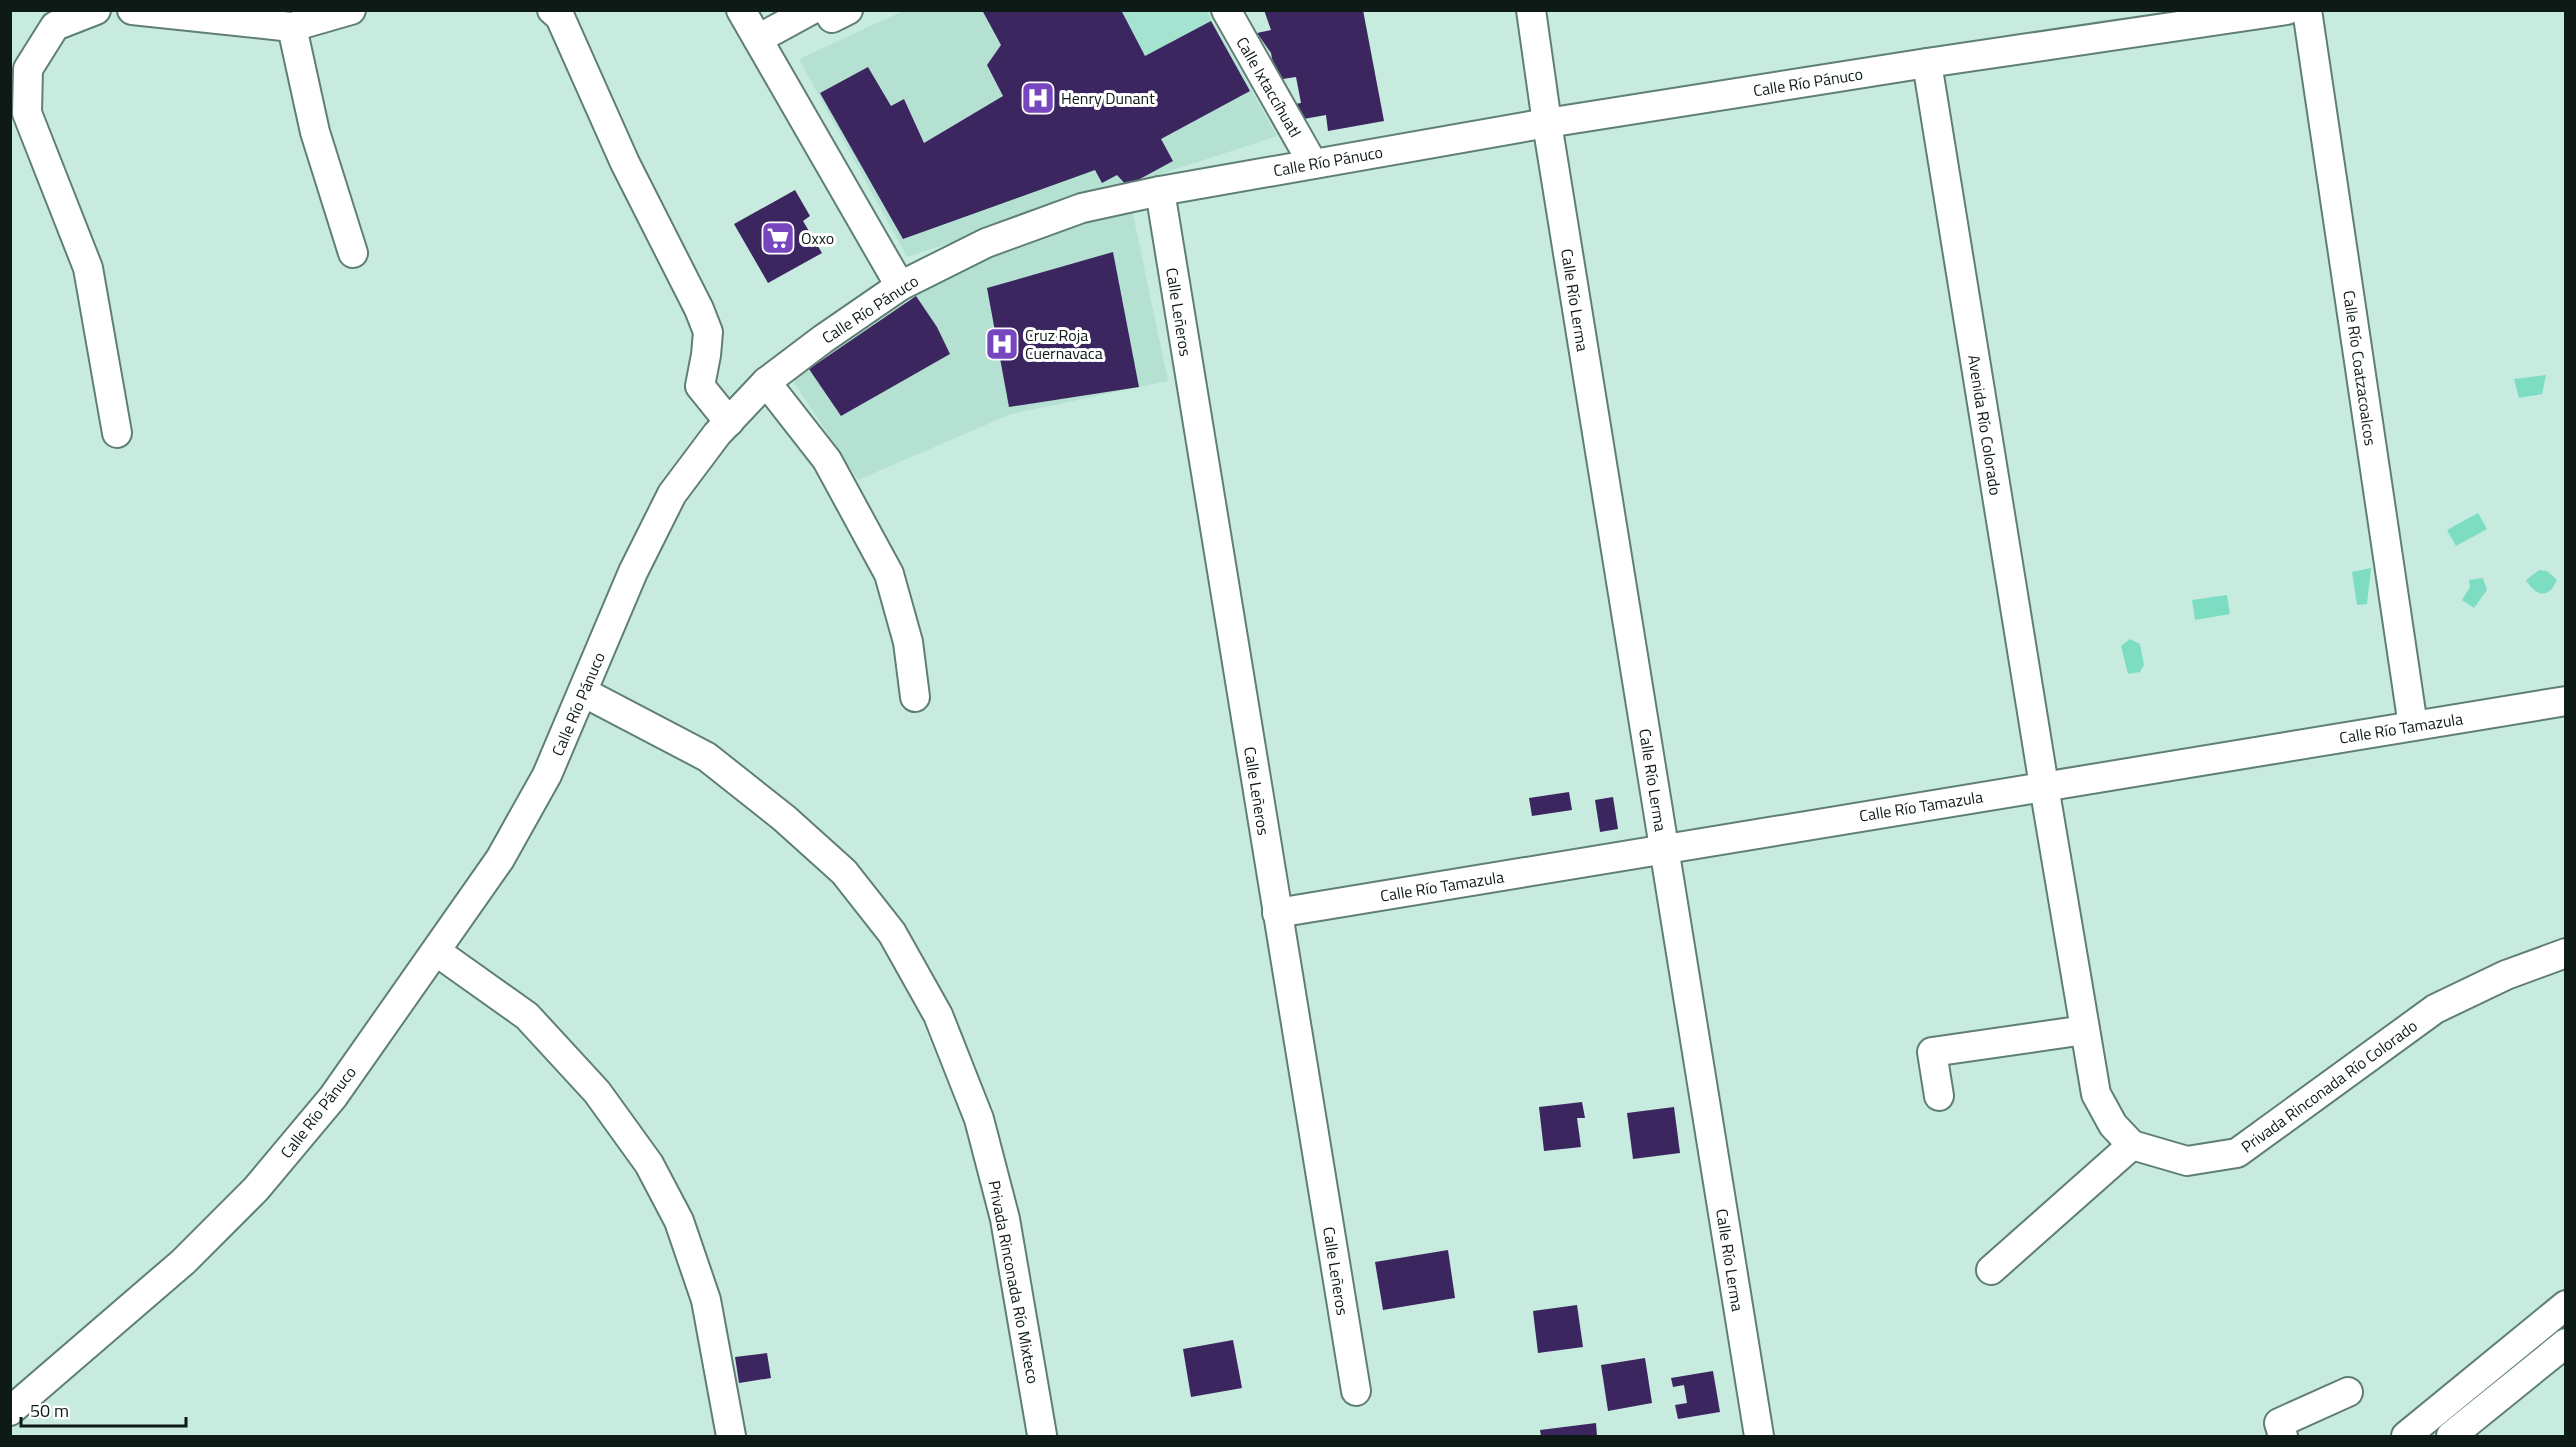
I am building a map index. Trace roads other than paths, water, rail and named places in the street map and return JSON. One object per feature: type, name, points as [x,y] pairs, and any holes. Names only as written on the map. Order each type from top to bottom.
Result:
[{"type":"street","points":[[96,10],[55,26],[28,69],[27,113],[88,268],[117,433]]},
{"type":"street","points":[[132,10],[292,27],[351,10]]},
{"type":"street","points":[[552,10],[560,17],[625,163],[699,309],[708,332],[700,386],[729,422]]},
{"type":"street","points":[[741,10],[900,286]]},
{"type":"street","points":[[758,39],[811,10]]},
{"type":"street","points":[[827,10],[832,18],[848,10]]},
{"type":"street","name":"Calle Ixtaccíhuatl","points":[[1226,10],[1313,164]]},
{"type":"street","name":"Calle Río Lerma","points":[[1531,10],[1547,123],[1759,1437]]},
{"type":"street","name":"Calle Río Pánuco","points":[[10,1412],[183,1262],[256,1189],[333,1097],[500,859],[532,803],[583,692],[633,572],[672,494],[729,422],[766,382],[900,286],[986,243],[1082,208],[1160,191],[1547,123],[1927,63],[2287,10]]},
{"type":"street","name":"Calle Río Coatzacoalcos","points":[[2307,10],[2413,726]]},
{"type":"street","points":[[292,27],[315,132],[353,254]]},
{"type":"street","name":"Avenida Río Colorado","points":[[1927,63],[2043,786]]},
{"type":"street","name":"Calle Leñeros","points":[[1160,191],[1356,1391]]},
{"type":"street","points":[[766,382],[827,460],[889,574],[908,642],[915,697]]},
{"type":"street","name":"Privada Rinconada Río Mixteco","points":[[583,692],[707,757],[784,818],[844,872],[892,933],[938,1015],[979,1119],[1005,1219],[1042,1436]]},
{"type":"street","name":"Calle Río Tamazula","points":[[1277,913],[2565,701]]},
{"type":"street","points":[[1991,1270],[2132,1145],[2113,1125],[2096,1094],[2043,786]]},
{"type":"street","points":[[436,952],[528,1016],[597,1092],[649,1164],[679,1221],[706,1300],[731,1437]]},
{"type":"street","name":"Privada Rinconada Río Colorado","points":[[2132,1145],[2187,1161],[2236,1153],[2435,1009],[2506,975],[2565,953]]},
{"type":"street","points":[[1939,1096],[1932,1052],[2085,1030]]},
{"type":"street","points":[[2406,1437],[2565,1305]]},
{"type":"street","points":[[2451,1437],[2565,1343]]},
{"type":"street","points":[[2283,1437],[2279,1424],[2348,1392]]},
{"type":"place","name":"Henry Dunant","points":[[1038,98]]},
{"type":"place","name":"Oxxo","points":[[778,238]]},
{"type":"place","name":"Cruz Roja Cuernavaca","points":[[1002,344]]}]
